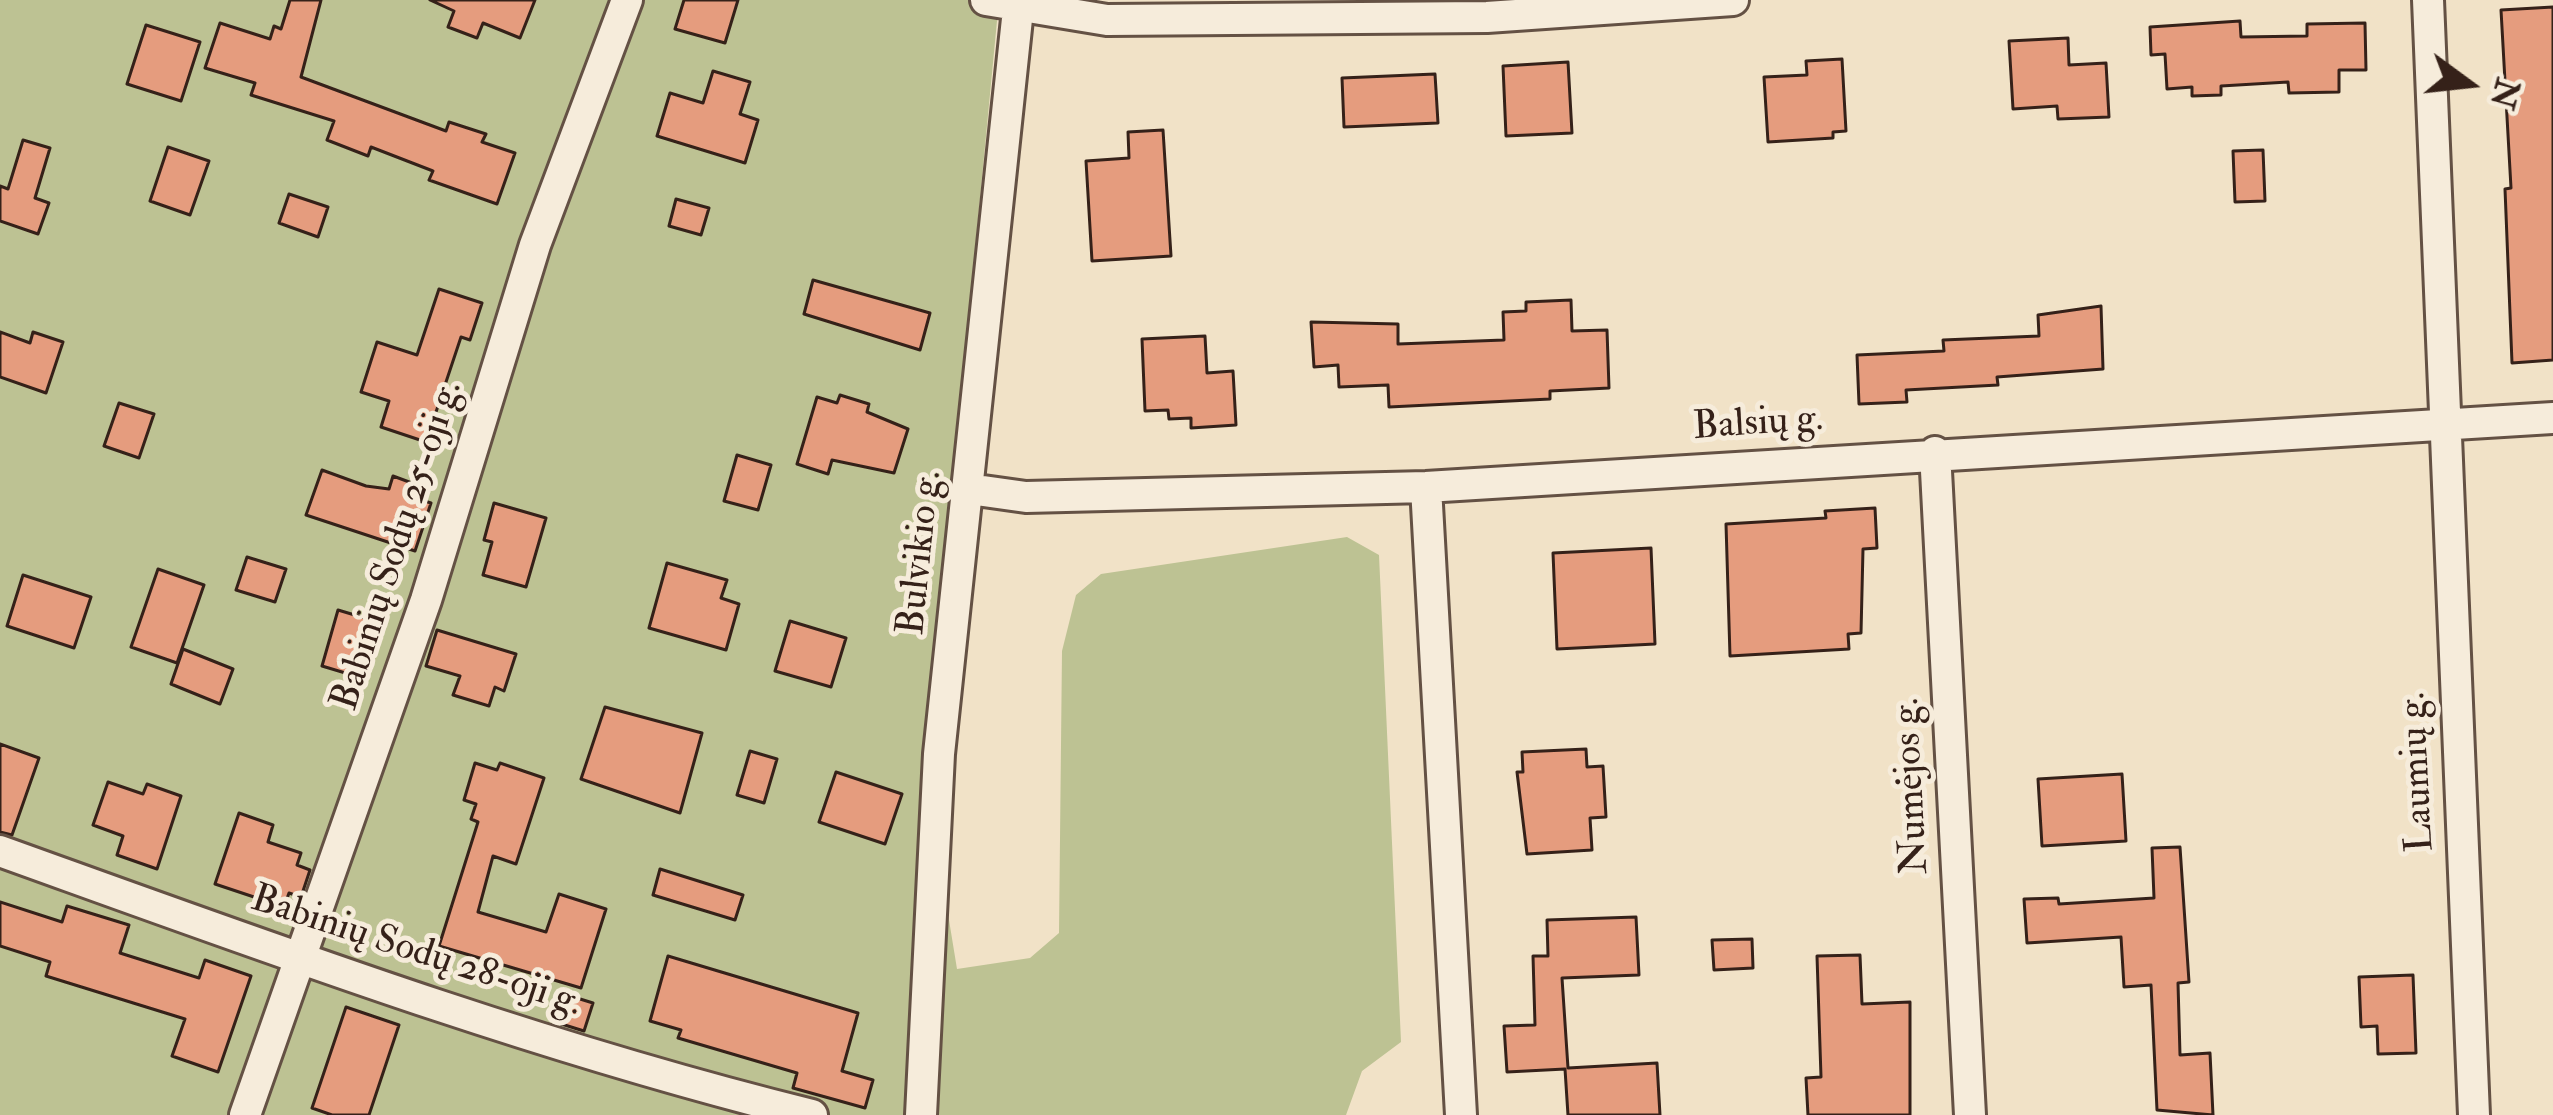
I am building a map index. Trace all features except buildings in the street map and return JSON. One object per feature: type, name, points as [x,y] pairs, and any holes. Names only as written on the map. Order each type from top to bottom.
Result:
[{"type":"street","name":"Babinių Sodų 25-oji g.","points":[[245,1115],[426,600],[536,245],[627,0]]},
{"type":"street","points":[[986,0],[1107,20],[1487,17],[1733,0]]},
{"type":"street","name":"Laumių g.","points":[[2428,0],[2474,1115]]},
{"type":"street","name":"Bulvikio g.","points":[[921,1115],[939,754],[1019,4]]},
{"type":"street","name":"Balsių g.","points":[[969,489],[1026,497],[1426,487],[1935,452],[2553,418]]},
{"type":"street","name":"Numėjos g.","points":[[1935,452],[1970,1115]]},
{"type":"street","points":[[1426,487],[1461,1115]]},
{"type":"street","name":"Babinių Sodų 28-oji g.","points":[[0,851],[302,959],[699,1087],[812,1115]]},
{"type":"green space","points":[[0,0],[999,0],[925,773],[957,969],[1030,958],[1059,933],[1062,651],[1076,595],[1101,574],[1347,537],[1379,555],[1401,1042],[1362,1071],[1346,1115],[0,1115]]}]
